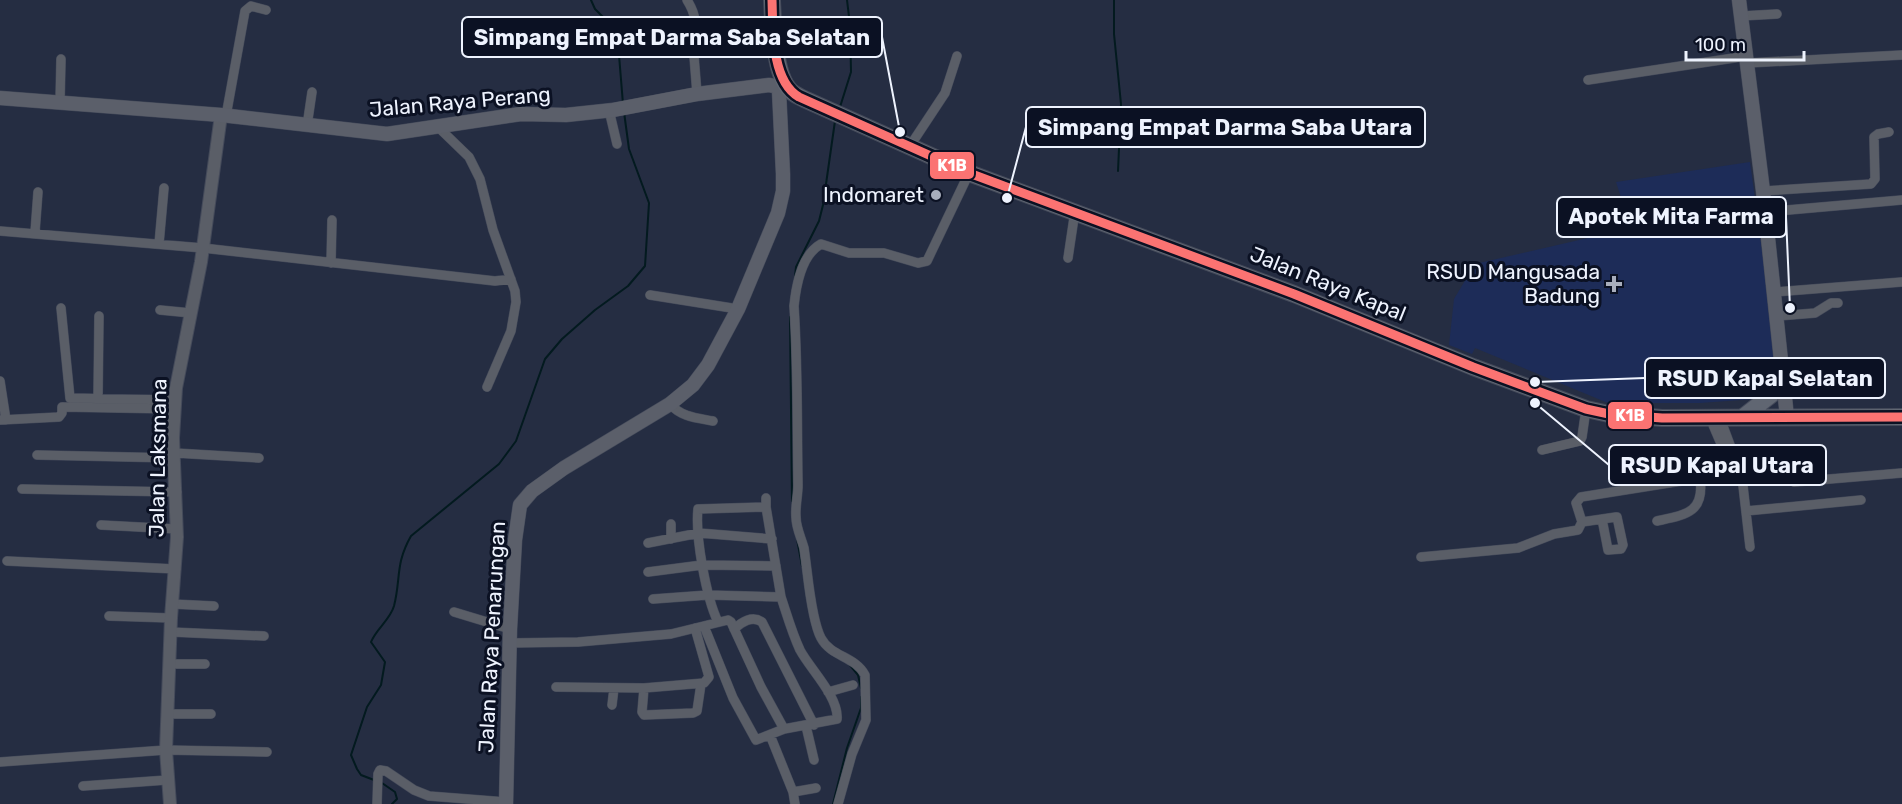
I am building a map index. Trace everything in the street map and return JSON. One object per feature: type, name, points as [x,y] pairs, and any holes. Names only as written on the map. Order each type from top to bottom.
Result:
[{"type":"highway","points":[[772,0],[782,85]]},
{"type":"highway","name":"Jalan Raya Kapal","points":[[782,85],[817,105],[969,173],[1294,294],[1473,368],[1586,409],[1632,416],[1902,417]]},
{"type":"highway","points":[[1743,417],[1771,395],[1783,378]]},
{"type":"main road","points":[[1739,0],[1763,191],[1787,417]]},
{"type":"main road","name":"Jalan Raya Perang","points":[[0,98],[224,116],[387,134],[520,114],[566,114],[611,110],[697,94],[782,85]]},
{"type":"main road","name":"Jalan Raya Penarungan","points":[[506,803],[510,635],[518,513],[524,498],[564,468],[670,404],[701,376],[738,309],[774,224],[783,192],[782,85]]},
{"type":"street","points":[[687,0],[695,19],[697,34],[694,52],[697,94]]},
{"type":"street","points":[[224,116],[245,10],[254,6],[266,10]]},
{"type":"street","points":[[1741,16],[1777,14]]},
{"type":"street","points":[[1588,80],[1747,59],[1902,55]]},
{"type":"street","points":[[910,146],[945,93],[957,56]]},
{"type":"street","points":[[60,102],[61,58]]},
{"type":"street","points":[[307,126],[312,92]]},
{"type":"street","points":[[611,110],[617,144]]},
{"type":"street","name":"Jalan Laksmana","points":[[170,804],[166,750],[171,618],[176,569],[175,404],[177,379],[203,248],[224,116]]},
{"type":"street","points":[[438,127],[469,157],[480,179],[516,302],[511,331],[487,387]]},
{"type":"street","points":[[1763,191],[1871,184],[1875,179],[1874,137],[1889,132]]},
{"type":"street","points":[[838,804],[852,754],[866,720],[865,675],[849,660],[830,650],[817,630],[803,548],[797,530],[795,515],[798,494],[798,439],[794,306],[796,287],[810,256],[821,244],[849,253],[884,254],[918,263],[927,261],[969,173]]},
{"type":"street","points":[[159,244],[164,188]]},
{"type":"street","points":[[35,232],[38,192]]},
{"type":"street","points":[[1765,212],[1902,200]]},
{"type":"street","points":[[1068,258],[1075,211]]},
{"type":"street","points":[[331,263],[332,220]]},
{"type":"street","points":[[0,231],[35,232],[203,248],[495,281],[511,279]]},
{"type":"street","points":[[1774,292],[1902,282]]},
{"type":"street","points":[[650,295],[738,309]]},
{"type":"street","points":[[1777,316],[1815,313],[1831,303],[1838,303]]},
{"type":"street","points":[[61,308],[70,398],[175,404]]},
{"type":"street","points":[[160,310],[191,313]]},
{"type":"street","points":[[98,398],[99,316]]},
{"type":"street","points":[[0,381],[3,420],[59,417],[62,407],[175,404]]},
{"type":"street","points":[[670,404],[687,416],[713,421]]},
{"type":"street","points":[[1542,450],[1580,441],[1586,409]]},
{"type":"street","points":[[1421,557],[1526,547],[1554,534],[1578,530],[1582,522],[1576,503],[1581,497],[1700,478],[1727,468],[1728,460],[1715,418]]},
{"type":"street","points":[[1715,418],[1742,477],[1750,547]]},
{"type":"street","points":[[37,455],[259,458]]},
{"type":"street","points":[[1794,482],[1902,473]]},
{"type":"street","points":[[1657,521],[1691,512],[1697,506],[1701,497],[1700,478]]},
{"type":"street","points":[[22,489],[177,492]]},
{"type":"street","points":[[1746,511],[1861,500]]},
{"type":"street","points":[[700,627],[753,737],[760,739],[784,729],[837,718],[837,712],[828,692],[801,650],[781,597],[766,503],[700,508],[698,511],[702,565],[708,595],[718,622]]},
{"type":"street","points":[[1582,522],[1602,519]]},
{"type":"street","points":[[671,524],[671,538]]},
{"type":"street","points":[[101,525],[177,529]]},
{"type":"street","points":[[648,543],[699,533],[772,539]]},
{"type":"street","points":[[7,561],[176,569]]},
{"type":"street","points":[[648,572],[702,565],[776,566]]},
{"type":"street","points":[[653,599],[708,595],[781,597]]},
{"type":"street","points":[[172,604],[214,606]]},
{"type":"street","points":[[453,612],[510,635],[540,642],[578,642],[671,634],[728,620],[784,729]]},
{"type":"street","points":[[109,616],[171,618]]},
{"type":"street","points":[[734,629],[751,619],[762,622],[810,725],[814,760]]},
{"type":"street","points":[[556,687],[644,688],[706,682],[709,677],[700,627]]},
{"type":"street","points":[[171,632],[264,636]]},
{"type":"street","points":[[170,664],[206,664]]},
{"type":"street","points":[[644,688],[642,712],[644,715],[693,713],[697,711],[701,684]]},
{"type":"street","points":[[828,692],[853,685]]},
{"type":"street","points":[[612,705],[614,688]]},
{"type":"street","points":[[168,714],[211,714]]},
{"type":"street","points":[[770,735],[793,792],[795,804]]},
{"type":"street","points":[[0,762],[166,750],[267,752]]},
{"type":"street","points":[[377,804],[380,770],[386,771],[414,790],[429,796],[506,803]]},
{"type":"street","points":[[83,786],[167,780]]},
{"type":"street","points":[[793,792],[816,788]]},
{"type":"shaded area","name":"RSUD Mangusada Badung","points":[[1750,162],[1779,376],[1755,399],[1700,403],[1608,403],[1475,348],[1472,354],[1449,345],[1454,299],[1475,264],[1631,228],[1616,182]]},
{"type":"waterway","points":[[591,0],[595,9],[622,36],[624,46],[619,55],[623,104]]},
{"type":"waterway","points":[[840,107],[851,72],[847,0]]},
{"type":"waterway","points":[[1114,0],[1114,34],[1121,104],[1118,171]]},
{"type":"waterway","points":[[374,780],[361,775],[351,755],[367,707],[381,685],[385,662],[371,642],[394,606],[400,563],[411,536],[499,464],[516,441],[545,359],[562,339],[595,310],[628,286],[645,266],[649,203],[629,149],[624,112]]},
{"type":"waterway","points":[[795,276],[796,267],[819,221],[835,121]]},
{"type":"waterway","points":[[790,317],[792,501]]},
{"type":"waterway","points":[[797,539],[802,566]]},
{"type":"waterway","points":[[849,664],[858,675],[861,688]]},
{"type":"waterway","points":[[833,804],[847,748],[861,708],[861,697]]},
{"type":"waterway","points":[[382,783],[395,792],[397,799],[392,804]]},
{"type":"transit line","name":"K1B","points":[[772,0],[778,67],[783,79],[799,97],[969,173],[1294,294],[1473,367],[1586,409],[1609,414],[1662,418],[1902,417]]},
{"type":"place","name":"Simpang Empat Darma Saba Selatan","points":[[900,132]]},
{"type":"place","name":"Indomaret","points":[[936,195]]},
{"type":"place","name":"Simpang Empat Darma Saba Utara","points":[[1007,198]]},
{"type":"place","name":"RSUD Mangusada Badung","points":[[1614,284]]},
{"type":"place","name":"Apotek Mita Farma","points":[[1790,308]]},
{"type":"place","name":"RSUD Kapal Selatan","points":[[1535,382]]},
{"type":"place","name":"RSUD Kapal Utara","points":[[1535,403]]}]
